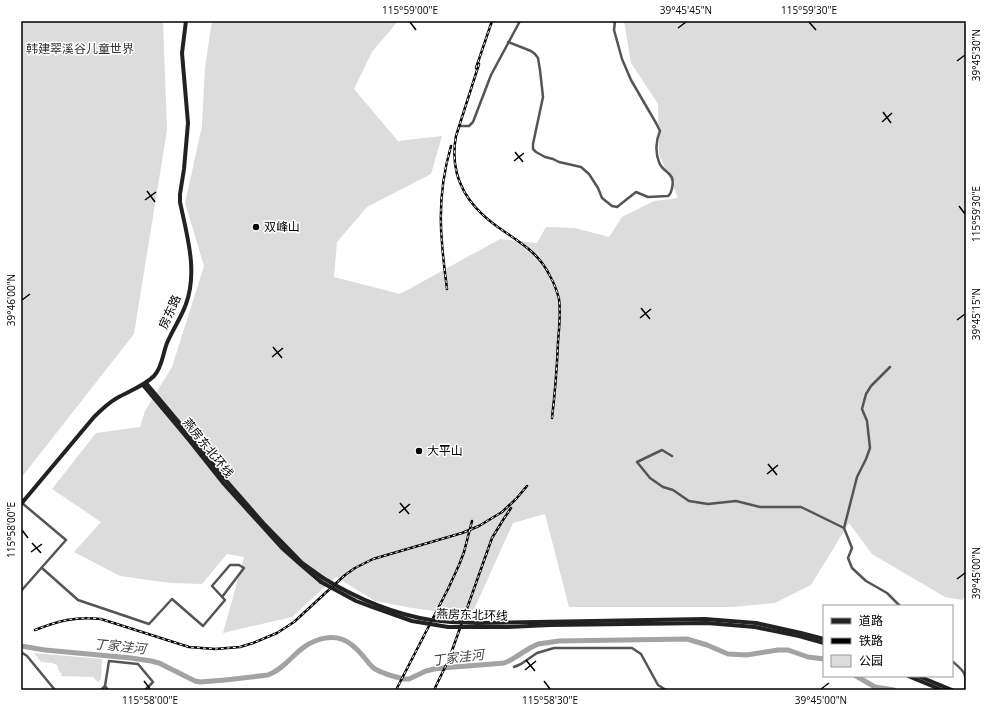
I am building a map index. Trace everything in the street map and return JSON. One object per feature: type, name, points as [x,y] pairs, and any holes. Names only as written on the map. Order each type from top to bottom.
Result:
[{"type":"main road","name":"房东路","points":[[21,503],[104,407],[144,384],[154,376],[159,368],[167,344],[187,303],[192,282],[192,260],[180,202],[188,123],[182,53],[186,21]]},
{"type":"main road","name":"燕房东北环线","points":[[144,384],[192,438],[222,477],[265,525],[302,563],[322,580],[356,601],[412,621],[448,627],[707,623],[755,627],[823,643]]},
{"type":"main road","name":"燕房东北环线","points":[[322,580],[382,607],[414,617],[449,622],[477,623],[705,619],[756,623],[801,632],[823,639]]},
{"type":"main road","points":[[910,677],[942,690]]},
{"type":"main road","points":[[920,677],[952,690]]},
{"type":"street","points":[[459,126],[468,126],[473,122],[491,75],[520,21]]},
{"type":"street","points":[[508,42],[531,51],[538,58],[543,97],[533,149],[545,157],[581,167],[592,178],[602,198],[617,208],[636,192],[648,197],[668,196],[671,193],[673,178],[659,162],[657,139],[660,131],[627,73],[614,30],[615,21]]},
{"type":"street","points":[[890,367],[871,386],[866,395],[862,409],[867,421],[870,448],[857,477],[844,528],[852,548],[848,558],[852,568],[866,581],[887,593],[899,605]]},
{"type":"street","points":[[672,456],[662,450],[637,462],[650,478],[663,487],[673,490],[689,501],[708,504],[736,501],[760,507],[801,507],[844,528]]},
{"type":"street","points":[[21,503],[66,540],[21,591]]},
{"type":"street","points":[[42,568],[78,600],[149,624],[172,599],[202,626],[225,600],[222,597],[212,586],[230,564],[239,565],[244,568],[222,597]]},
{"type":"street","points":[[514,667],[537,653],[554,648],[632,648],[641,654],[658,685],[666,690]]},
{"type":"street","points":[[21,652],[27,656],[55,690]]},
{"type":"street","points":[[108,690],[106,686],[109,662],[138,664],[153,682],[145,690]]},
{"type":"street","points":[[953,662],[962,670],[965,676],[965,690]]},
{"type":"street","points":[[101,690],[106,686]]},
{"type":"green space","name":"韩建翠溪谷儿童世界","points":[[21,21],[163,21],[167,130],[134,334],[21,478]]},
{"type":"green space","points":[[212,21],[398,21],[372,52],[354,89],[398,141],[442,136],[431,174],[367,207],[337,242],[334,277],[400,294],[500,239],[537,243],[546,227],[575,228],[609,237],[622,217],[654,201],[678,198],[659,154],[658,104],[631,63],[624,21],[966,21],[966,596],[962,600],[945,597],[872,554],[849,523],[811,585],[775,603],[732,607],[569,607],[545,514],[513,523],[471,616],[412,608],[375,601],[336,577],[292,617],[223,633],[244,557],[227,554],[202,584],[170,583],[120,576],[74,552],[101,522],[52,489],[96,433],[140,427],[145,411],[172,367],[204,266],[185,203],[202,126],[205,67]]},
{"type":"green space","points":[[34,653],[102,659],[101,679],[98,682],[93,677],[61,676],[62,674],[57,665],[41,662]]},
{"type":"waterway","name":"丁家洼河","points":[[21,646],[45,650],[151,661],[159,663],[200,682],[268,675],[281,668],[308,644],[329,638],[342,639],[353,645],[375,669],[404,679],[409,679],[434,669],[504,663],[538,644],[559,641],[687,639],[707,645],[728,654],[746,655],[788,650],[808,657],[823,659]]},
{"type":"waterway","name":"丁家洼河","points":[[858,677],[875,687],[894,690]]},
{"type":"railway","points":[[476,68],[492,21]]},
{"type":"railway","points":[[479,64],[456,136],[454,152],[455,166],[464,192],[472,203],[493,223],[525,246],[536,256],[546,269],[555,287],[559,299],[560,315],[552,418]]},
{"type":"railway","points":[[447,289],[443,260],[441,206],[443,182],[451,146]]},
{"type":"railway","points":[[35,630],[67,620],[92,618],[101,619],[189,647],[215,649],[240,647],[277,633],[294,622],[345,575],[355,568],[373,559],[462,533],[479,526],[502,512],[527,486]]},
{"type":"railway","points":[[434,690],[449,659],[492,538],[511,508]]},
{"type":"railway","points":[[396,690],[459,565],[472,521]]},
{"type":"place","name":"双峰山","points":[[256,227]]},
{"type":"place","name":"大平山","points":[[419,451]]}]
